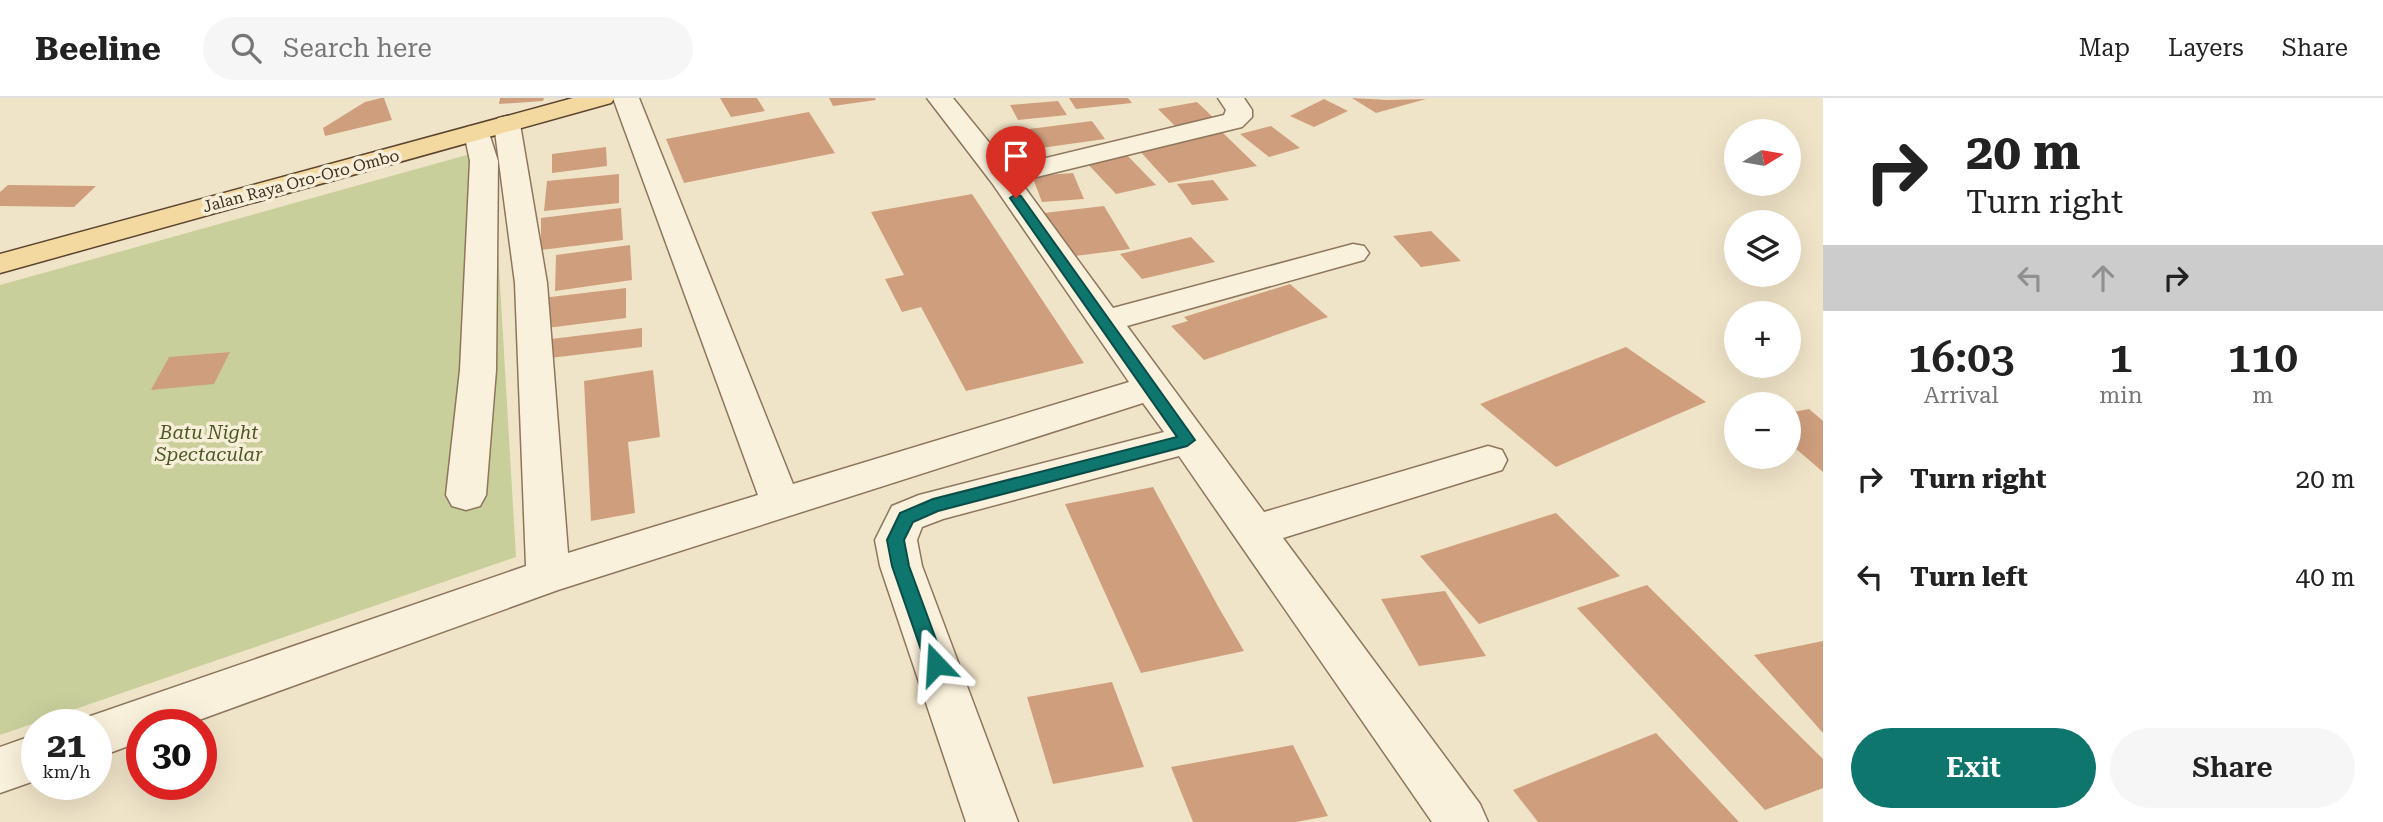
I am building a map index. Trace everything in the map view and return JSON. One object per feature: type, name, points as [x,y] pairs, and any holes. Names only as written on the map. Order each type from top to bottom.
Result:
[{"type":"main road","name":"Jalan Raya Oro-Oro Ombo","points":[[0,264],[602,98]]},
{"type":"street","points":[[626,98],[781,503]]},
{"type":"street","points":[[940,98],[1002,177],[1462,822]]},
{"type":"street","points":[[1002,177],[1220,126],[1238,117],[1239,110],[1231,98]]},
{"type":"street","points":[[466,495],[479,342],[484,161],[492,129]]},
{"type":"street","points":[[492,129],[531,283],[548,576]]},
{"type":"street","points":[[1105,321],[1353,253]]},
{"type":"street","points":[[112,730],[548,576],[1150,388]]},
{"type":"street","points":[[992,822],[901,566],[896,540],[906,517],[933,506],[1187,440]]},
{"type":"street","points":[[1253,531],[1488,460]]},
{"type":"street","points":[[0,770],[21,763]]},
{"type":"green space","name":"Batu Night Spectacular","points":[[492,148],[516,557],[75,709],[21,709],[21,728],[0,735],[0,285]]},
{"type":"building","points":[[384,98],[392,120],[325,136],[323,128],[365,102]]},
{"type":"building","points":[[500,98],[544,98],[543,101],[499,104]]},
{"type":"building","points":[[720,98],[757,98],[765,111],[731,117]]},
{"type":"building","points":[[829,98],[875,98],[876,100],[833,106]]},
{"type":"building","points":[[1069,98],[1128,98],[1132,103],[1076,109]]},
{"type":"building","points":[[1352,98],[1388,100],[1426,99],[1376,113]]},
{"type":"building","points":[[1324,99],[1348,111],[1314,127],[1290,116]]},
{"type":"building","points":[[1058,101],[1067,115],[1018,120],[1010,105]]},
{"type":"building","points":[[1197,102],[1219,123],[1179,130],[1158,109]]},
{"type":"building","points":[[809,112],[835,153],[684,183],[666,139]]},
{"type":"building","points":[[1092,121],[1105,139],[1041,148],[1029,129]]},
{"type":"building","points":[[1271,126],[1300,148],[1269,157],[1240,134]]},
{"type":"building","points":[[1221,131],[1257,166],[1169,183],[1136,147]]},
{"type":"building","points":[[606,147],[607,166],[552,173],[552,154]]},
{"type":"building","points":[[1123,151],[1156,185],[1116,194],[1084,160]]},
{"type":"building","points":[[1073,173],[1084,199],[1042,202],[1032,176]]},
{"type":"building","points":[[619,174],[619,203],[544,211],[547,181]]},
{"type":"building","points":[[1213,180],[1229,200],[1192,205],[1177,184]]},
{"type":"building","points":[[8,185],[96,186],[74,207],[0,206],[0,192]]},
{"type":"building","points":[[972,194],[1084,363],[966,391],[921,307],[902,312],[885,279],[904,275],[871,212]]},
{"type":"building","points":[[1104,206],[1130,249],[1067,257],[1044,213]]},
{"type":"building","points":[[621,208],[623,240],[541,250],[541,218]]},
{"type":"building","points":[[1431,231],[1461,261],[1421,267],[1393,236]]},
{"type":"building","points":[[1191,237],[1215,262],[1142,279],[1120,254]]},
{"type":"building","points":[[630,245],[632,280],[555,291],[556,255]]},
{"type":"building","points":[[1290,284],[1328,317],[1204,360],[1171,326],[1188,321],[1184,317]]},
{"type":"building","points":[[626,288],[626,318],[539,329],[542,298]]},
{"type":"building","points":[[642,328],[642,347],[550,358],[551,339]]},
{"type":"building","points":[[1626,347],[1706,402],[1556,467],[1480,404]]},
{"type":"building","points":[[230,352],[214,384],[151,390],[169,357]]},
{"type":"building","points":[[653,370],[660,437],[628,442],[635,513],[591,521],[584,381]]},
{"type":"building","points":[[1809,409],[1823,421],[1823,472],[1801,453],[1801,411]]},
{"type":"building","points":[[1153,487],[1244,651],[1141,673],[1065,504]]},
{"type":"building","points":[[1556,513],[1620,576],[1479,624],[1420,556]]},
{"type":"building","points":[[1647,585],[1823,759],[1823,788],[1765,810],[1577,608]]},
{"type":"building","points":[[1445,591],[1486,656],[1419,666],[1381,599]]},
{"type":"building","points":[[1823,641],[1823,733],[1754,655]]},
{"type":"building","points":[[1112,682],[1144,767],[1053,784],[1027,697]]},
{"type":"building","points":[[1656,733],[1739,822],[1538,822],[1513,790]]},
{"type":"building","points":[[1293,745],[1328,816],[1296,822],[1193,822],[1171,767]]},
{"type":"route","points":[[936,664],[901,566],[896,540],[906,517],[933,506],[1187,440],[1016,198]]}]
